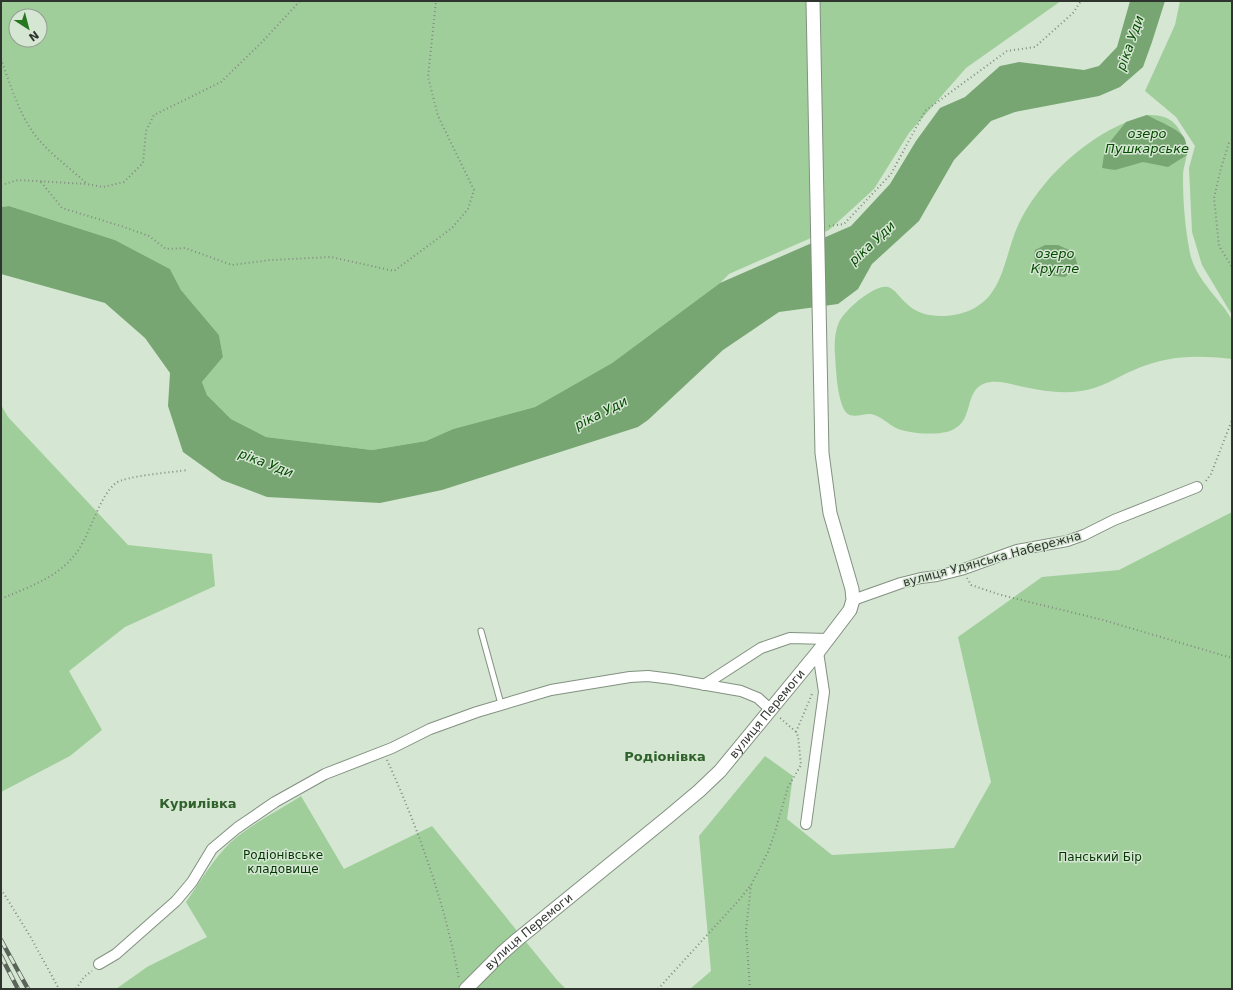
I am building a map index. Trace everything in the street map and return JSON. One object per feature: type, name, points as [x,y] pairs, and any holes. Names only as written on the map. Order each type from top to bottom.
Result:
[{"type":"street","points":[[813,1],[822,452],[830,513],[852,589],[853,600]]},
{"type":"street","name":"вулиця Удянська Набережна","points":[[853,600],[901,583],[961,570],[1017,550],[1067,541],[1084,535],[1114,520],[1196,487]]},
{"type":"street","name":"вулиця Перемоги","points":[[463,986],[486,969],[518,939],[710,781],[728,762],[818,652],[850,610],[853,600]]},
{"type":"street","points":[[704,685],[761,648],[790,638],[828,639]]},
{"type":"street","points":[[806,824],[824,692],[818,652]]},
{"type":"street","points":[[100,964],[116,954],[176,901],[192,882],[212,850],[238,828],[275,802],[325,774],[409,741],[430,729],[501,704],[551,690],[630,677],[648,676],[666,678],[741,691],[758,698],[771,710]]},
{"type":"lane","points":[[481,631],[501,704]]},
{"type":"path","points":[[1,185],[18,180],[87,184],[103,187],[124,182],[143,163],[146,131],[154,115],[221,82],[263,41],[300,1]]},
{"type":"path","points":[[41,182],[62,208],[149,236],[166,249],[185,248],[232,265],[270,260],[331,257],[394,271],[452,228],[468,210],[474,190],[438,116],[428,77],[436,1]]},
{"type":"path","points":[[817,230],[844,224],[891,174],[925,111],[1007,51],[1035,46],[1073,13],[1081,1]]},
{"type":"path","points":[[1,59],[14,96],[38,139],[87,184]]},
{"type":"path","points":[[1232,140],[1229,143],[1221,168],[1214,198],[1219,246],[1232,267]]},
{"type":"path","points":[[1196,487],[1206,481],[1211,474],[1232,420]]},
{"type":"path","points":[[1,599],[53,575],[66,566],[79,549],[106,495],[116,483],[127,479],[188,470]]},
{"type":"path","points":[[961,570],[971,585],[986,590],[1018,600],[1103,620],[1232,658]]},
{"type":"path","points":[[796,732],[821,674]]},
{"type":"path","points":[[658,989],[727,914],[751,885],[768,852],[788,787],[801,765],[800,743],[796,732],[771,710]]},
{"type":"path","points":[[383,752],[405,802],[442,903],[463,986]]},
{"type":"path","points":[[750,989],[746,930],[751,885]]},
{"type":"path","points":[[1,889],[30,936],[59,989]]},
{"type":"path","points":[[76,989],[84,977],[100,964]]},
{"type":"green space","points":[[1,1],[1061,1],[966,68],[909,133],[874,189],[829,230],[729,274],[720,283],[612,363],[535,407],[453,429],[426,441],[372,450],[266,437],[231,419],[207,395],[202,382],[223,357],[219,335],[181,290],[170,269],[115,240],[9,206],[1,207]]},
{"type":"green space","points":[[1180,1],[1232,1],[1232,315],[1202,265],[1192,232],[1189,168],[1195,146],[1176,117],[1145,91],[1175,25]]},
{"type":"green space","points":[[1147,115],[1160,116],[1170,120],[1178,127],[1186,144],[1187,154],[1183,172],[1183,196],[1190,253],[1199,275],[1231,319],[1232,359],[1182,357],[1159,361],[1134,370],[1095,388],[1074,392],[1045,391],[991,382],[982,385],[976,390],[960,425],[947,432],[940,433],[924,434],[908,432],[896,428],[875,415],[868,414],[853,416],[847,414],[840,399],[836,376],[835,346],[839,322],[853,305],[875,290],[882,287],[888,287],[891,288],[911,308],[924,314],[945,316],[959,314],[975,308],[986,299],[995,288],[1001,276],[1021,219],[1031,202],[1058,169],[1091,142],[1109,131]]},
{"type":"green space","points":[[1,405],[8,417],[128,545],[212,554],[215,586],[125,627],[69,671],[102,730],[70,756],[1,792]]},
{"type":"green space","name":"Панський Бір","points":[[1232,512],[1232,989],[690,989],[711,971],[699,836],[765,756],[793,776],[787,819],[832,855],[954,848],[991,782],[958,637],[1042,577],[1119,570]]},
{"type":"green space","name":"Родіонівське кладовище","points":[[301,796],[344,869],[432,826],[557,980],[566,989],[116,989],[147,967],[207,937],[186,902],[213,863],[231,842],[256,824]]},
{"type":"water","name":"ріка Уди","points":[[1130,1],[1165,1],[1143,67],[1120,87],[1099,96],[1015,112],[991,121],[954,160],[919,221],[872,264],[858,289],[838,304],[779,312],[723,350],[648,420],[638,427],[442,490],[380,503],[267,497],[222,480],[183,452],[168,406],[170,373],[145,338],[105,303],[1,274],[1,207],[9,206],[115,240],[170,269],[181,290],[219,335],[223,357],[202,382],[207,395],[231,419],[266,437],[372,450],[426,441],[453,429],[535,407],[612,363],[720,283],[851,226],[890,184],[916,141],[940,108],[965,97],[1000,66],[1019,62],[1084,70],[1099,66],[1117,47]]},
{"type":"water","name":"озеро Пушкарське","points":[[1147,115],[1172,128],[1183,136],[1187,155],[1168,167],[1143,162],[1115,170],[1102,168],[1105,148],[1126,122]]},
{"type":"water","name":"озеро Кругле","points":[[1045,245],[1058,245],[1074,252],[1078,267],[1065,277],[1046,274],[1040,270],[1036,264],[1034,253],[1035,250]]},
{"type":"railway","points":[[1,940],[28,989]]},
{"type":"railway","points":[[1,956],[18,989]]},
{"type":"district","name":"Родіонівка","points":[[665,756]]},
{"type":"district","name":"Курилівка","points":[[198,803]]}]
